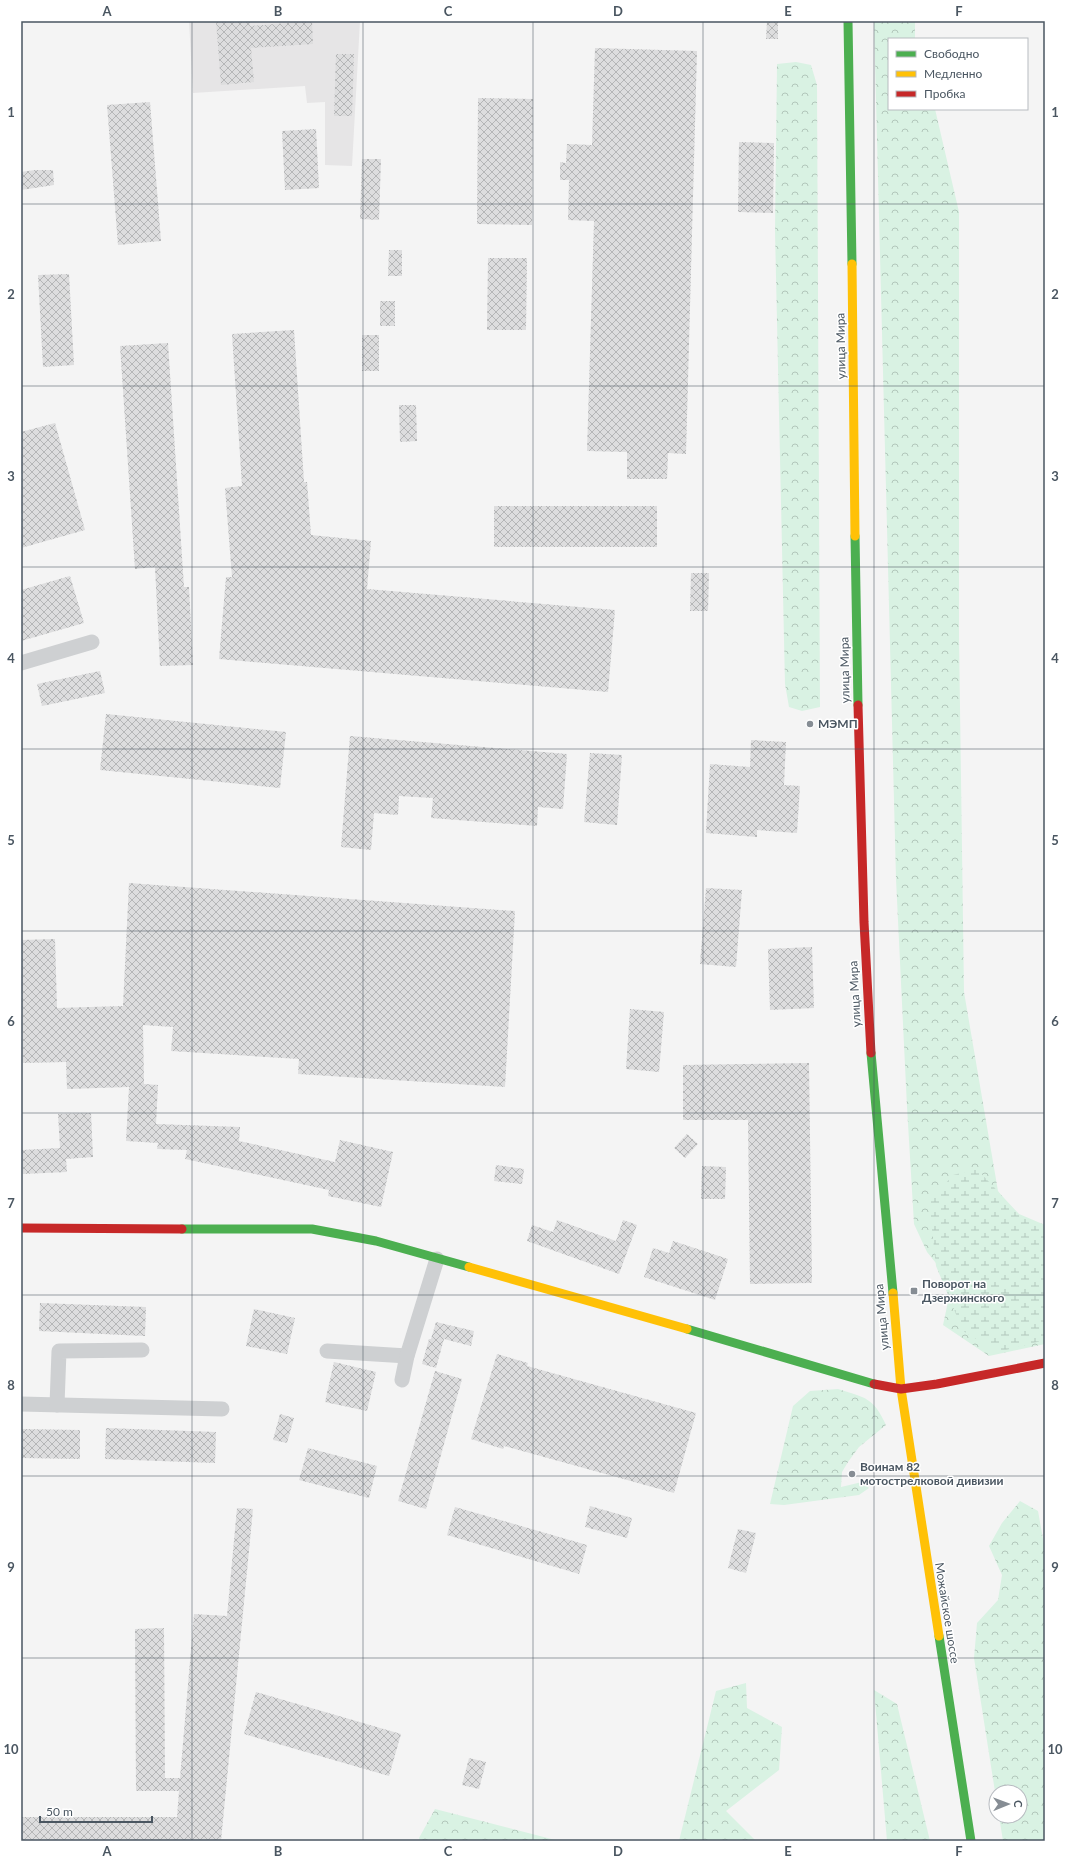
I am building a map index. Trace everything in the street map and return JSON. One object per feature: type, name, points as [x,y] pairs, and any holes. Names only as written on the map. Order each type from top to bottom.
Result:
[{"type":"main road","name":"улица Мира","points":[[848,21],[858,714],[864,922],[874,1100],[900,1389]]},
{"type":"main road","points":[[21,1228],[312,1229],[376,1241],[771,1353],[857,1379],[900,1389],[945,1383],[1045,1363]]},
{"type":"main road","name":"Можайское шоссе","points":[[900,1389],[971,1841]]},
{"type":"street","points":[[21,663],[92,642]]},
{"type":"street","points":[[402,1380],[407,1356],[437,1258]]},
{"type":"street","points":[[57,1405],[60,1351],[142,1350]]},
{"type":"street","points":[[327,1351],[407,1356]]},
{"type":"street","points":[[21,1404],[222,1409]]},
{"type":"shaded area","points":[[189,21],[360,21],[352,166],[325,165],[325,102],[307,103],[305,86],[193,93]]},
{"type":"green space","points":[[874,21],[915,21],[915,38],[888,38],[888,110],[935,110],[959,212],[959,636],[964,992],[998,1191],[1030,1233],[1045,1234],[1045,1344],[989,1356],[943,1325],[952,1283],[927,1252],[914,1224],[896,879]]},
{"type":"green space","points":[[796,62],[811,65],[817,85],[820,707],[802,711],[789,707],[785,684],[775,231],[777,64]]},
{"type":"green space","points":[[977,1169],[1019,1214],[1045,1225],[1045,1340],[998,1352],[963,1331],[936,1266],[929,1202],[953,1175]]},
{"type":"green space","points":[[838,1389],[868,1400],[877,1409],[886,1425],[859,1447],[842,1472],[841,1487],[862,1482],[869,1488],[859,1495],[784,1505],[770,1504],[793,1406],[810,1391]]},
{"type":"green space","points":[[1020,1501],[1038,1511],[1045,1550],[1045,1841],[1003,1841],[1000,1824],[1028,1824],[1028,1784],[994,1784],[974,1658],[977,1623],[998,1600],[1002,1575],[989,1546],[1002,1523]]},
{"type":"green space","points":[[746,1683],[747,1708],[782,1727],[779,1770],[726,1811],[756,1841],[679,1841],[716,1691]]},
{"type":"green space","points":[[874,1690],[897,1704],[930,1841],[887,1841]]},
{"type":"green space","points":[[435,1809],[559,1841],[420,1841],[419,1838]]},
{"type":"building","points":[[216,21],[250,21],[250,26],[312,21],[313,44],[251,48],[254,82],[221,85]]},
{"type":"building","points":[[767,21],[778,21],[778,39],[766,39]]},
{"type":"building","points":[[595,48],[697,51],[686,454],[668,453],[667,479],[627,479],[627,452],[587,451],[594,221],[568,220],[569,180],[560,180],[560,162],[566,163],[567,144],[592,145]]},
{"type":"building","points":[[336,54],[354,54],[352,116],[334,116]]},
{"type":"building","points":[[478,98],[533,99],[532,225],[477,224]]},
{"type":"building","points":[[150,102],[161,241],[118,245],[107,105]]},
{"type":"building","points":[[316,129],[319,188],[285,190],[282,131]]},
{"type":"building","points":[[739,142],[774,143],[773,213],[738,212]]},
{"type":"building","points":[[362,159],[381,159],[379,220],[360,219]]},
{"type":"building","points":[[53,170],[54,185],[21,190],[21,172]]},
{"type":"building","points":[[389,250],[402,250],[402,276],[388,276]]},
{"type":"building","points":[[488,258],[527,258],[526,330],[487,330]]},
{"type":"building","points":[[69,274],[74,365],[43,367],[38,275]]},
{"type":"building","points":[[380,301],[395,301],[395,326],[380,326]]},
{"type":"building","points":[[294,330],[304,482],[307,482],[311,535],[371,541],[367,589],[615,610],[608,692],[219,659],[226,577],[232,577],[225,488],[242,486],[232,334]]},
{"type":"building","points":[[362,335],[379,335],[379,371],[362,371]]},
{"type":"building","points":[[168,343],[184,587],[189,587],[193,665],[160,666],[155,567],[135,569],[120,346]]},
{"type":"building","points":[[399,405],[416,405],[417,441],[400,442]]},
{"type":"building","points":[[55,423],[85,530],[21,548],[21,432]]},
{"type":"building","points":[[494,506],[657,506],[657,547],[494,547]]},
{"type":"building","points":[[691,573],[709,573],[708,611],[690,611]]},
{"type":"building","points":[[70,576],[84,623],[21,641],[21,590]]},
{"type":"building","points":[[100,671],[105,693],[42,706],[37,684]]},
{"type":"building","points":[[106,714],[286,732],[280,788],[100,770]]},
{"type":"building","points":[[350,736],[567,754],[563,809],[538,807],[537,826],[431,818],[433,798],[399,796],[398,815],[374,813],[371,850],[341,847]]},
{"type":"building","points":[[751,740],[786,742],[784,785],[800,786],[797,833],[757,830],[757,837],[706,833],[710,764],[750,767]]},
{"type":"building","points":[[590,753],[622,755],[617,825],[584,822]]},
{"type":"building","points":[[129,883],[515,911],[505,1087],[298,1074],[299,1059],[171,1051],[173,1027],[143,1025],[144,1084],[158,1085],[156,1124],[240,1127],[239,1141],[335,1162],[340,1140],[393,1152],[381,1207],[328,1196],[329,1190],[185,1159],[187,1150],[157,1149],[158,1143],[126,1141],[129,1087],[67,1089],[66,1062],[23,1063],[21,940],[55,939],[57,1008],[123,1006]]},
{"type":"building","points":[[706,888],[742,890],[736,967],[700,964]]},
{"type":"building","points":[[812,947],[814,1008],[770,1010],[768,949]]},
{"type":"building","points":[[630,1009],[664,1012],[659,1072],[626,1069]]},
{"type":"building","points":[[809,1063],[812,1283],[750,1284],[748,1120],[683,1120],[683,1065]]},
{"type":"building","points":[[91,1113],[93,1157],[66,1159],[67,1172],[23,1174],[22,1150],[60,1148],[58,1114]]},
{"type":"building","points":[[687,1134],[698,1144],[685,1158],[674,1148]]},
{"type":"building","points":[[496,1165],[524,1169],[522,1184],[494,1181]]},
{"type":"building","points":[[702,1166],[726,1167],[725,1199],[701,1199]]},
{"type":"building","points":[[557,1220],[616,1241],[623,1220],[637,1225],[619,1274],[527,1241],[532,1225],[553,1232]]},
{"type":"building","points":[[673,1241],[728,1259],[715,1300],[644,1277],[653,1248],[669,1253]]},
{"type":"building","points":[[40,1303],[146,1307],[145,1336],[39,1331]]},
{"type":"building","points":[[254,1309],[295,1318],[287,1354],[246,1346]]},
{"type":"building","points":[[436,1322],[474,1331],[471,1346],[444,1339],[436,1368],[422,1364],[429,1339],[431,1339]]},
{"type":"building","points":[[497,1354],[528,1363],[527,1366],[696,1413],[674,1493],[504,1446],[503,1449],[471,1439]]},
{"type":"building","points":[[334,1362],[376,1372],[367,1411],[325,1402]]},
{"type":"building","points":[[435,1371],[462,1379],[426,1509],[398,1501]]},
{"type":"building","points":[[280,1414],[294,1418],[287,1443],[273,1440]]},
{"type":"building","points":[[106,1428],[216,1432],[215,1463],[105,1459]]},
{"type":"building","points":[[21,1429],[80,1430],[80,1459],[21,1458]]},
{"type":"building","points":[[308,1448],[377,1466],[369,1498],[299,1480]]},
{"type":"building","points":[[590,1506],[632,1518],[627,1538],[585,1527]]},
{"type":"building","points":[[455,1507],[587,1545],[579,1574],[447,1535]]},
{"type":"building","points":[[237,1508],[253,1509],[221,1841],[21,1841],[21,1817],[177,1817],[179,1791],[136,1791],[135,1629],[164,1628],[165,1778],[180,1778],[194,1614],[227,1616]]},
{"type":"building","points":[[738,1529],[756,1533],[746,1573],[728,1568]]},
{"type":"building","points":[[256,1692],[401,1734],[389,1776],[244,1734]]},
{"type":"building","points":[[469,1758],[486,1762],[479,1789],[462,1785]]},
{"type":"traffic: fast","points":[[848,21],[852,264]]},
{"type":"traffic: fast","points":[[855,536],[858,705]]},
{"type":"traffic: fast","points":[[871,1053],[893,1293]]},
{"type":"traffic: fast","points":[[182,1229],[312,1229],[376,1241],[469,1267]]},
{"type":"traffic: fast","points":[[687,1329],[874,1384]]},
{"type":"traffic: fast","points":[[939,1636],[971,1841]]},
{"type":"traffic: slow","points":[[852,264],[855,536]]},
{"type":"traffic: slow","points":[[469,1267],[687,1329]]},
{"type":"traffic: slow","points":[[893,1293],[901,1389],[939,1636]]},
{"type":"traffic: jam","points":[[858,705],[864,922],[871,1053]]},
{"type":"traffic: jam","points":[[21,1228],[182,1229]]},
{"type":"traffic: jam","points":[[874,1384],[901,1389],[937,1384],[1045,1363]]},
{"type":"place","name":"МЭМП","points":[[810,724]]},
{"type":"place","name":"Поворот на Дзержинского","points":[[914,1291]]},
{"type":"place","name":"Воинам 82 мотострелковой дивизии","points":[[852,1474]]}]
